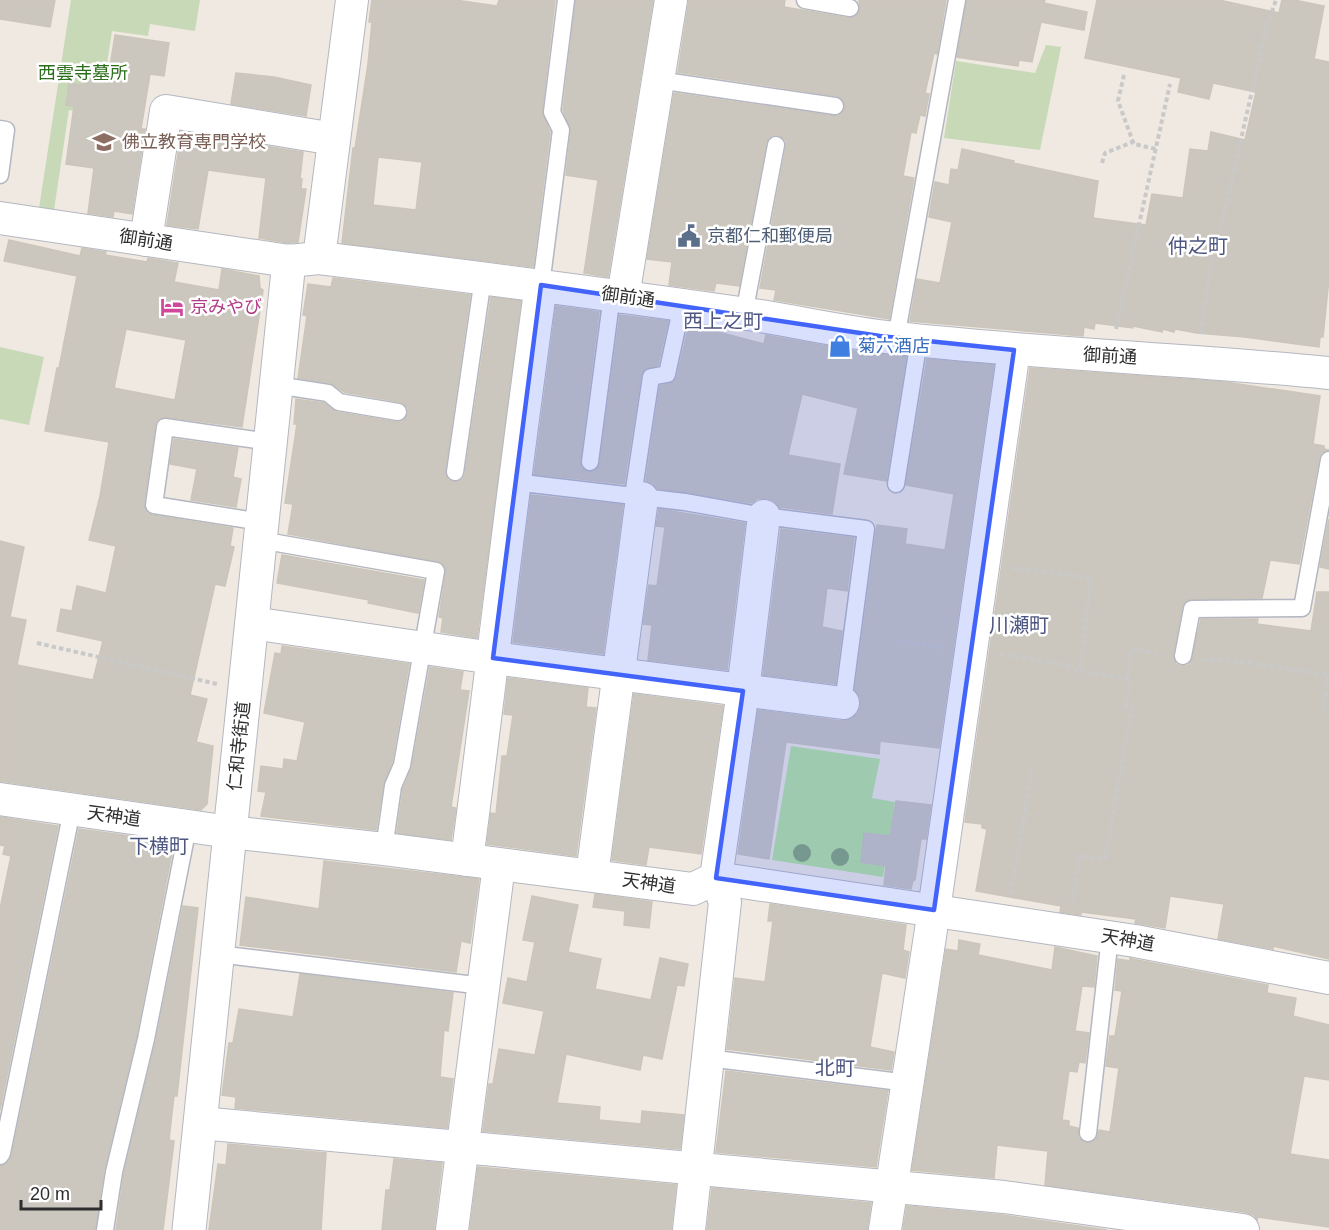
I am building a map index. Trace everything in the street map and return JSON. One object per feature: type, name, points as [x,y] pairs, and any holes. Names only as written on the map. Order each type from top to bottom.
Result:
[{"type":"street","points":[[304,260],[334,140],[352,0]]},
{"type":"street","points":[[618,296],[671,0]]},
{"type":"street","points":[[146,240],[166,111],[334,140]]},
{"type":"street","name":"御前通","points":[[0,218],[146,240],[304,260],[541,285],[908,339],[1014,350],[1328,368]]},
{"type":"street","name":"仁和寺街道","points":[[189,1230],[276,384],[304,260]]},
{"type":"street","points":[[467,860],[541,285]]},
{"type":"street","points":[[885,1230],[934,910],[1014,350]]},
{"type":"street","points":[[592,875],[618,673],[637,497]]},
{"type":"street","points":[[688,1230],[725,902],[716,878],[743,691],[764,516]]},
{"type":"street","points":[[252,623],[494,658],[843,703]]},
{"type":"street","name":"天神道","points":[[0,799],[230,832],[384,849],[693,889],[716,878],[1068,930],[1329,978]]},
{"type":"street","points":[[452,1230],[499,865]]},
{"type":"street","points":[[200,1123],[1004,1197],[1118,1222],[1243,1230]]},
{"type":"lane","points":[[541,285],[561,130],[552,111],[566,0]]},
{"type":"lane","points":[[805,0],[850,8]]},
{"type":"lane","points":[[896,484],[908,339],[957,0]]},
{"type":"lane","points":[[658,80],[835,106]]},
{"type":"lane","points":[[0,129],[6,130],[0,175]]},
{"type":"lane","points":[[744,314],[776,145]]},
{"type":"lane","points":[[455,472],[483,278]]},
{"type":"lane","points":[[590,462],[618,296]]},
{"type":"lane","points":[[637,497],[651,377],[667,374],[682,305]]},
{"type":"lane","points":[[276,384],[328,393],[339,402],[398,412]]},
{"type":"lane","points":[[270,442],[165,428],[154,505],[436,571],[402,765],[393,786],[384,849]]},
{"type":"lane","points":[[1183,656],[1192,609],[1302,608],[1329,460]]},
{"type":"lane","points":[[514,482],[685,502],[764,516],[866,529],[843,703]]},
{"type":"lane","points":[[0,1156],[72,810]]},
{"type":"lane","points":[[105,1230],[114,1172],[146,1039],[188,826]]},
{"type":"lane","points":[[1088,1133],[1110,937]]},
{"type":"lane","points":[[218,954],[483,986]]},
{"type":"lane","points":[[708,1058],[908,1083]]},
{"type":"path","points":[[1200,362],[1201,329],[1211,262],[1217,245],[1266,29],[1276,0]]},
{"type":"path","points":[[1124,75],[1118,101],[1132,142],[1156,149]]},
{"type":"path","points":[[1110,356],[1170,84]]},
{"type":"path","points":[[1102,163],[1105,153],[1132,142]]},
{"type":"path","points":[[983,564],[1091,578],[1080,671]]},
{"type":"path","points":[[899,642],[1057,663],[1080,671],[1127,678]]},
{"type":"path","points":[[37,643],[245,690]]},
{"type":"path","points":[[1068,930],[1080,855],[1105,859],[1132,708],[1126,706],[1131,649],[1328,675],[1324,712],[1329,712]]},
{"type":"path","points":[[1007,921],[1032,768]]},
{"type":"highlighted area","points":[[541,285],[880,336],[1014,350],[934,910],[716,878],[743,691],[493,658]]},
{"type":"green space","name":"西雲寺墓所","points":[[71,0],[200,0],[195,31],[150,24],[148,36],[112,31],[99,115],[69,110],[54,210],[39,208]]},
{"type":"green space","points":[[1046,45],[1061,47],[1040,150],[944,138],[956,61],[1035,73]]},
{"type":"green space","points":[[0,347],[44,357],[29,425],[0,419]]},
{"type":"green space","points":[[791,746],[880,759],[872,798],[895,802],[883,877],[772,860]]},
{"type":"building","points":[[0,0],[55,0],[50,27],[0,19]]},
{"type":"building","points":[[372,0],[455,0],[497,6],[499,0],[555,0],[542,111],[550,132],[533,267],[342,243],[353,148],[355,148],[368,64],[372,22],[369,22]],"holes":[[[378,157],[422,162],[416,210],[373,205]]]},
{"type":"building","points":[[576,0],[653,0],[608,277],[584,273],[598,180],[566,175],[571,131],[563,110]]},
{"type":"building","points":[[689,0],[785,0],[784,7],[849,18],[858,14],[859,0],[946,0],[937,54],[934,53],[925,93],[929,94],[925,116],[920,115],[916,133],[911,132],[903,176],[914,178],[889,319],[774,300],[776,290],[760,288],[786,147],[786,141],[779,135],[772,135],[766,143],[739,286],[716,283],[714,291],[669,285],[672,262],[647,259],[674,93],[833,116],[839,115],[845,108],[844,102],[837,96],[678,72]]},
{"type":"building","points":[[967,0],[1045,0],[1044,3],[1087,12],[1084,30],[1041,22],[1032,62],[1019,60],[1018,66],[957,57]]},
{"type":"building","points":[[1097,0],[1219,0],[1279,13],[1282,0],[1324,6],[1314,59],[1329,62],[1329,278],[1323,337],[1320,337],[1319,347],[1175,329],[1174,332],[1163,329],[1162,332],[1133,326],[1133,328],[1095,323],[1094,329],[1084,327],[1083,336],[910,321],[917,279],[940,283],[952,222],[929,217],[935,182],[949,185],[951,169],[958,170],[962,149],[1014,161],[1013,163],[1098,181],[1093,218],[1146,225],[1152,194],[1183,198],[1190,149],[1208,151],[1211,132],[1245,140],[1256,92],[1213,83],[1209,99],[1178,92],[1181,78],[1085,58]]},
{"type":"building","name":"佛立教育専門学校","points":[[115,35],[169,43],[164,76],[150,74],[141,129],[145,129],[132,214],[114,211],[113,217],[88,213],[94,168],[66,164],[74,106],[66,105],[69,83],[82,85],[85,63],[110,67]]},
{"type":"building","points":[[236,73],[274,77],[311,85],[306,116],[231,104]]},
{"type":"building","points":[[181,134],[303,152],[300,179],[302,179],[301,189],[306,189],[298,242],[288,243],[259,238],[266,178],[208,170],[198,229],[167,225]]},
{"type":"building","points":[[9,240],[80,256],[82,248],[106,252],[105,255],[147,262],[148,258],[178,263],[174,282],[219,290],[222,269],[259,276],[260,288],[263,290],[242,427],[166,417],[157,420],[144,504],[147,513],[152,515],[233,528],[230,546],[234,547],[225,586],[215,584],[190,695],[207,699],[196,742],[213,746],[207,804],[201,810],[0,781],[0,541],[24,547],[10,617],[26,620],[17,665],[93,680],[103,641],[57,631],[61,609],[72,611],[77,586],[106,593],[116,546],[89,540],[100,496],[109,442],[45,431],[77,276],[4,261]],"holes":[[[126,329],[186,340],[175,400],[114,388]]]},
{"type":"building","points":[[333,278],[470,295],[445,471],[448,480],[454,482],[463,479],[465,474],[491,297],[521,301],[477,638],[441,632],[443,618],[439,617],[446,572],[442,563],[288,534],[293,504],[285,503],[297,424],[294,424],[296,399],[324,403],[337,412],[396,422],[402,422],[408,414],[408,408],[400,402],[344,392],[330,383],[298,378],[307,316],[303,315],[308,284],[331,287]]},
{"type":"building","points":[[556,306],[599,312],[580,461],[581,467],[588,472],[595,471],[600,463],[620,315],[668,321],[658,365],[644,369],[641,375],[624,484],[534,474]]},
{"type":"building","points":[[689,324],[708,327],[707,329],[764,344],[766,335],[854,351],[906,357],[886,481],[844,474],[858,408],[802,394],[788,455],[840,464],[832,514],[779,507],[767,498],[757,499],[752,503],[656,488],[652,483],[646,481],[660,386],[674,382],[677,377]]},
{"type":"building","points":[[927,359],[994,365],[939,748],[880,741],[879,754],[786,742],[769,859],[738,854],[758,710],[841,721],[850,719],[858,713],[861,705],[860,697],[855,690],[877,525],[907,529],[905,544],[945,550],[954,494],[906,485]]},
{"type":"building","points":[[1030,368],[1225,382],[1320,396],[1313,444],[1324,446],[1324,449],[1329,450],[1321,453],[1319,458],[1299,564],[1270,560],[1262,598],[1187,600],[1182,607],[1173,655],[1176,664],[1180,666],[1187,666],[1191,662],[1201,619],[1258,619],[1257,624],[1311,631],[1317,592],[1329,592],[1329,959],[1273,946],[1273,949],[1218,939],[1224,904],[1170,896],[1165,928],[1135,923],[1136,919],[1081,912],[1081,915],[1060,912],[1061,906],[976,891],[987,829],[982,828],[982,824],[965,822]]},
{"type":"building","points":[[174,439],[238,448],[233,477],[241,479],[236,507],[191,500],[197,469],[170,464]]},
{"type":"building","points":[[531,495],[623,505],[603,654],[513,642]]},
{"type":"building","points":[[659,509],[745,523],[727,670],[648,660],[652,625],[643,624],[649,585],[657,586],[665,527],[656,526]]},
{"type":"building","points":[[1329,519],[1329,569],[1320,567]]},
{"type":"building","points":[[781,529],[854,538],[847,591],[827,588],[822,627],[842,631],[835,684],[763,675]]},
{"type":"building","points":[[282,555],[424,580],[418,613],[368,603],[369,600],[277,583]]},
{"type":"building","points":[[282,646],[409,664],[392,762],[383,785],[376,830],[261,816],[266,792],[258,791],[261,766],[283,769],[284,759],[297,761],[305,722],[264,713],[275,653],[281,654]]},
{"type":"building","points":[[430,667],[463,672],[460,690],[469,691],[451,807],[456,808],[451,840],[397,833],[403,789],[412,767]]},
{"type":"building","points":[[508,678],[588,688],[586,707],[596,708],[576,856],[487,844],[491,813],[496,814],[502,756],[507,756],[513,715],[504,714]]},
{"type":"building","points":[[634,694],[723,706],[701,854],[649,847],[646,865],[612,860]]},
{"type":"building","points":[[896,801],[931,805],[926,839],[921,839],[915,880],[913,880],[911,889],[884,885],[886,866],[861,862],[864,833],[890,836]]},
{"type":"building","points":[[0,817],[58,826],[0,1110],[0,909],[11,856],[3,854],[5,846],[0,845]]},
{"type":"building","points":[[79,829],[174,842],[136,1037],[104,1170],[95,1230],[0,1230],[0,1166],[8,1162],[12,1155]]},
{"type":"building","points":[[324,861],[479,879],[470,943],[461,941],[456,972],[240,945],[246,897],[319,909]]},
{"type":"building","points":[[595,894],[652,902],[649,928],[624,925],[625,911],[593,907]]},
{"type":"building","points":[[532,896],[578,905],[568,952],[601,959],[595,989],[651,1000],[660,958],[688,964],[684,986],[677,985],[662,1059],[643,1055],[640,1070],[566,1054],[557,1103],[600,1107],[599,1120],[641,1124],[642,1111],[684,1115],[680,1149],[483,1131],[489,1084],[493,1084],[499,1049],[535,1055],[544,1011],[503,1003],[508,978],[527,982],[535,942],[523,940]]},
{"type":"building","points":[[770,904],[906,925],[903,950],[909,952],[905,978],[882,973],[870,1047],[894,1052],[891,1070],[727,1049],[735,978],[765,982],[773,921],[768,921]]},
{"type":"building","points":[[183,906],[198,908],[177,1096],[174,1096],[169,1140],[174,1141],[163,1230],[116,1230],[124,1174],[156,1041]]},
{"type":"building","points":[[959,940],[980,944],[978,955],[1052,970],[1055,947],[1097,956],[1094,987],[1082,986],[1075,1031],[1089,1033],[1085,1063],[1079,1062],[1077,1072],[1069,1071],[1062,1120],[1069,1121],[1069,1126],[1078,1128],[1079,1138],[1086,1143],[1096,1140],[1099,1130],[1110,1132],[1119,1068],[1106,1066],[1110,1036],[1115,1036],[1122,991],[1115,990],[1118,959],[1130,961],[1130,958],[1268,985],[1267,993],[1296,998],[1293,1016],[1329,1025],[1329,1080],[1304,1076],[1290,1154],[1329,1160],[1329,1227],[1258,1217],[1257,1220],[1254,1215],[1245,1212],[1045,1185],[1048,1151],[997,1145],[994,1178],[912,1170],[946,949],[958,951]]},
{"type":"building","points":[[300,974],[453,993],[448,1031],[444,1030],[440,1077],[453,1079],[447,1128],[235,1108],[236,1097],[222,1095],[229,1043],[233,1043],[239,1009],[293,1017]]},
{"type":"building","points":[[726,1071],[888,1091],[876,1167],[716,1152]]},
{"type":"building","points":[[228,1144],[326,1153],[321,1230],[209,1230],[218,1164],[226,1165]]},
{"type":"building","points":[[394,1159],[442,1163],[434,1230],[382,1230],[386,1190],[390,1190]]},
{"type":"building","points":[[478,1167],[676,1185],[671,1230],[470,1230]]},
{"type":"building","points":[[712,1188],[871,1203],[867,1230],[707,1230]]},
{"type":"building","points":[[907,1206],[1002,1215],[1107,1230],[903,1230]]},
{"type":"place","name":"佛立教育専門学校","points":[[104,142]]},
{"type":"place","name":"京都仁和郵便局","points":[[689,236]]},
{"type":"place","name":"京みやび","points":[[172,307]]},
{"type":"place","name":"菊六酒店","points":[[840,346]]},
{"type":"district","name":"仲之町","points":[[1198,246]]},
{"type":"district","name":"西上之町","points":[[723,321]]},
{"type":"district","name":"川瀬町","points":[[1019,625]]},
{"type":"district","name":"下横町","points":[[159,846]]},
{"type":"district","name":"北町","points":[[835,1068]]}]
